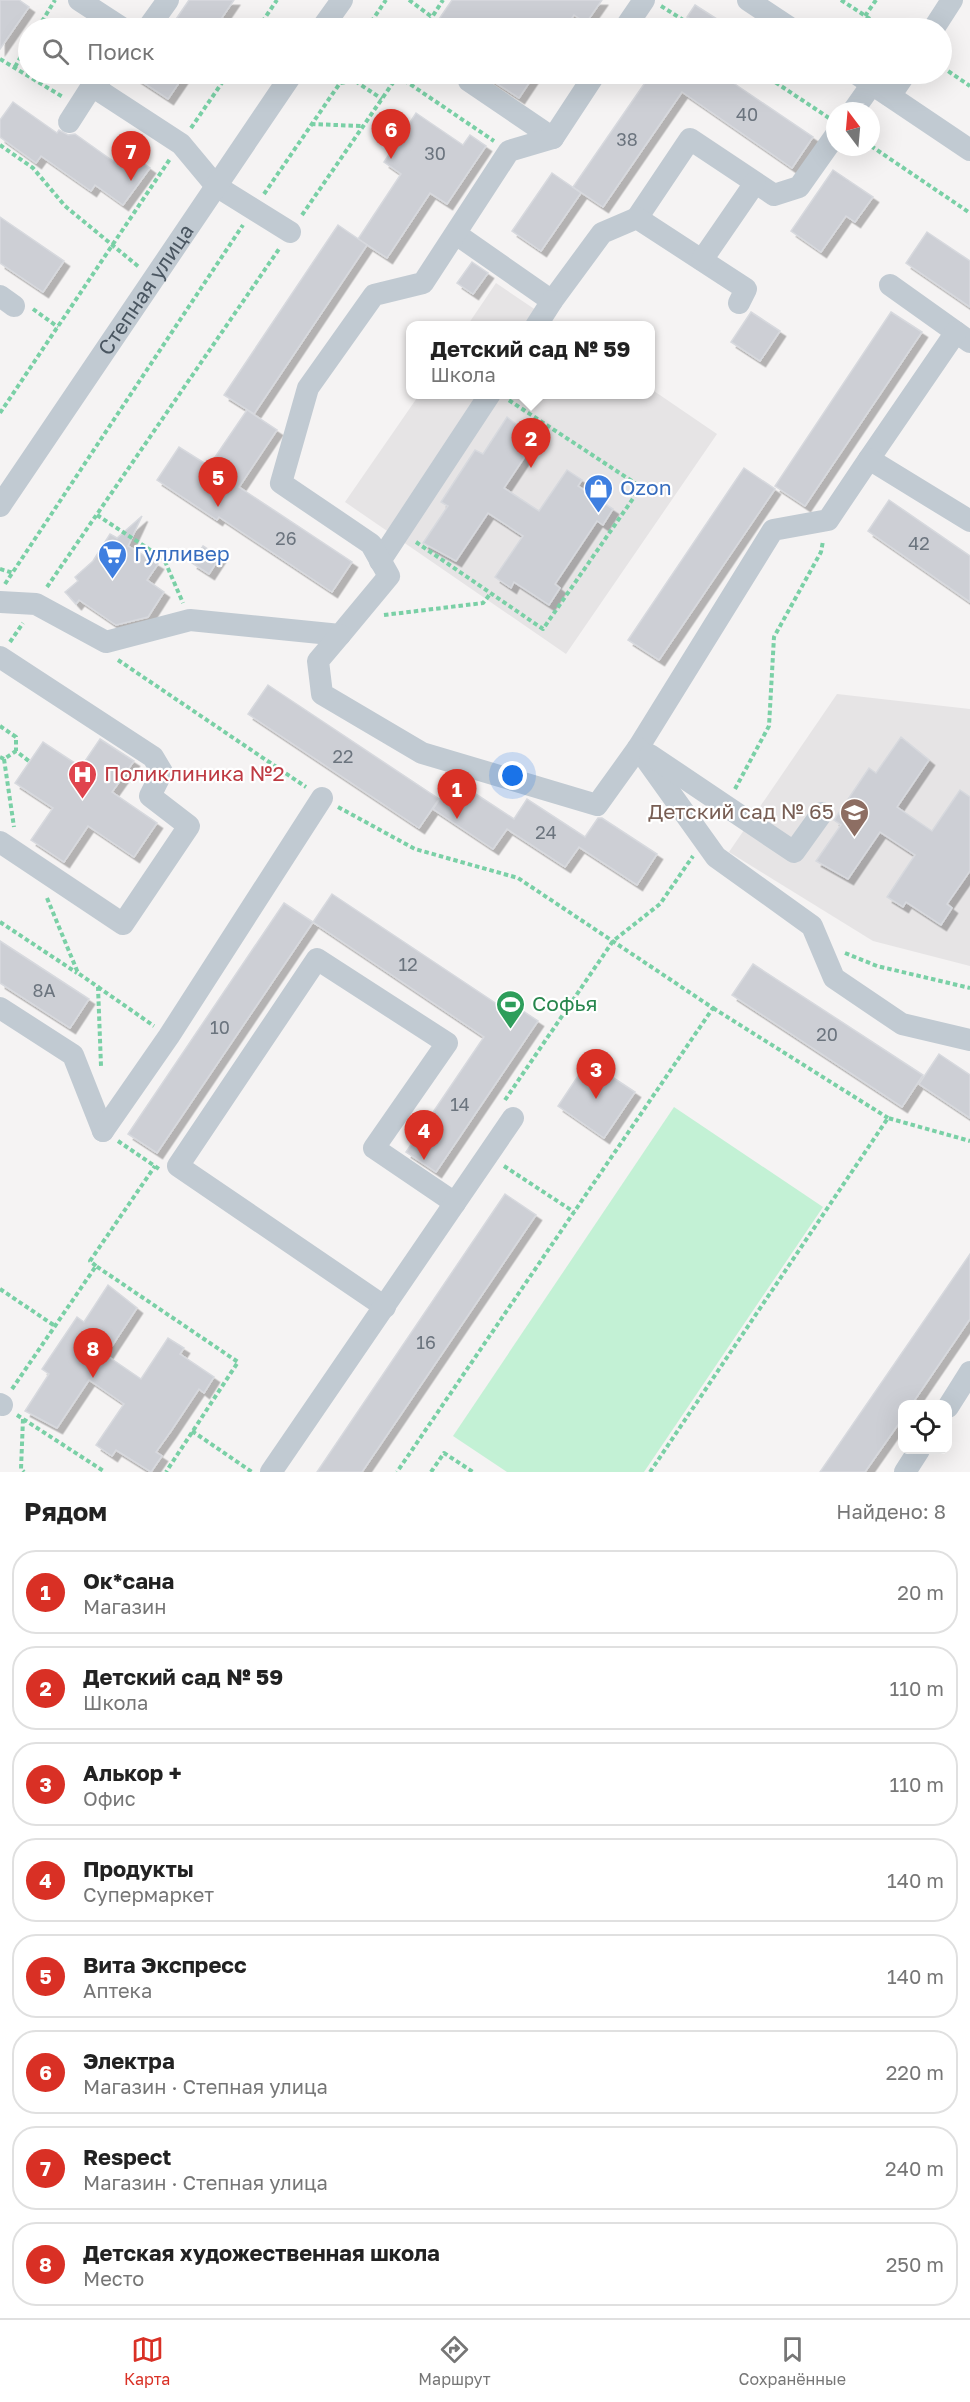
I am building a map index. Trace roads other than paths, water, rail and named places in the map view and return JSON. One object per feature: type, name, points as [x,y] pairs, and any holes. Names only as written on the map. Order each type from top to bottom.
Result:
[{"type":"street","points":[[79,0],[107,18]]},
{"type":"street","points":[[155,18],[168,0]]},
{"type":"street","points":[[329,18],[342,0]]},
{"type":"street","points":[[632,18],[644,0]]},
{"type":"street","points":[[748,0],[775,18]]},
{"type":"street","points":[[940,18],[952,0]]},
{"type":"street","points":[[74,115],[96,84]]},
{"type":"street","points":[[104,84],[181,144],[216,186],[290,232]]},
{"type":"street","name":"Степная улица","points":[[0,506],[285,84]]},
{"type":"street","points":[[473,84],[553,138]]},
{"type":"street","points":[[588,84],[553,138],[509,151],[423,283],[374,295],[309,388],[281,483],[371,544],[389,576],[318,661],[322,694],[422,753],[597,805],[639,748],[773,530],[828,520],[869,459],[963,337],[890,285]]},
{"type":"street","points":[[860,102],[873,85],[970,150]]},
{"type":"street","points":[[539,321],[602,233],[637,218],[690,140],[774,195],[799,187],[826,149]]},
{"type":"street","points":[[702,260],[755,183]]},
{"type":"street","points":[[637,218],[746,289],[739,303]]},
{"type":"street","points":[[456,234],[552,301]]},
{"type":"street","points":[[380,561],[487,399]]},
{"type":"street","points":[[869,459],[970,521]]},
{"type":"street","points":[[0,602],[36,604],[106,642],[190,620],[347,627]]},
{"type":"street","points":[[0,657],[153,757],[162,772],[150,796],[189,826],[123,924],[0,842]]},
{"type":"street","points":[[639,748],[794,852],[822,813]]},
{"type":"street","points":[[639,748],[716,857],[812,927],[834,978],[902,1024],[970,1040]]},
{"type":"street","points":[[0,1008],[73,1055],[103,1131],[169,1036],[322,798]]},
{"type":"street","points":[[385,1307],[178,1166],[317,958],[447,1043],[374,1148],[455,1203]]},
{"type":"street","points":[[271,1472],[455,1203],[507,1112]]},
{"type":"street","points":[[952,1401],[970,1372]]},
{"type":"street","points":[[904,1472],[916,1454]]},
{"type":"place","name":"Электра","points":[[391,159]]},
{"type":"place","name":"Respect","points":[[131,181]]},
{"type":"place","name":"Детский сад № 59","points":[[531,468]]},
{"type":"place","name":"Вита Экспресс","points":[[218,507]]},
{"type":"place","name":"Ozon","points":[[599,514]]},
{"type":"place","name":"Гулливер","points":[[113,580]]},
{"type":"place","name":"Поликлиника №2","points":[[83,800]]},
{"type":"place","name":"Ок*сана","points":[[457,819]]},
{"type":"place","name":"Детский сад № 65","points":[[855,838]]},
{"type":"place","name":"Софья","points":[[511,1030]]},
{"type":"place","name":"Алькор +","points":[[596,1099]]},
{"type":"place","name":"Продукты","points":[[424,1160]]},
{"type":"place","name":"Детская художественная школа","points":[[93,1378]]}]
